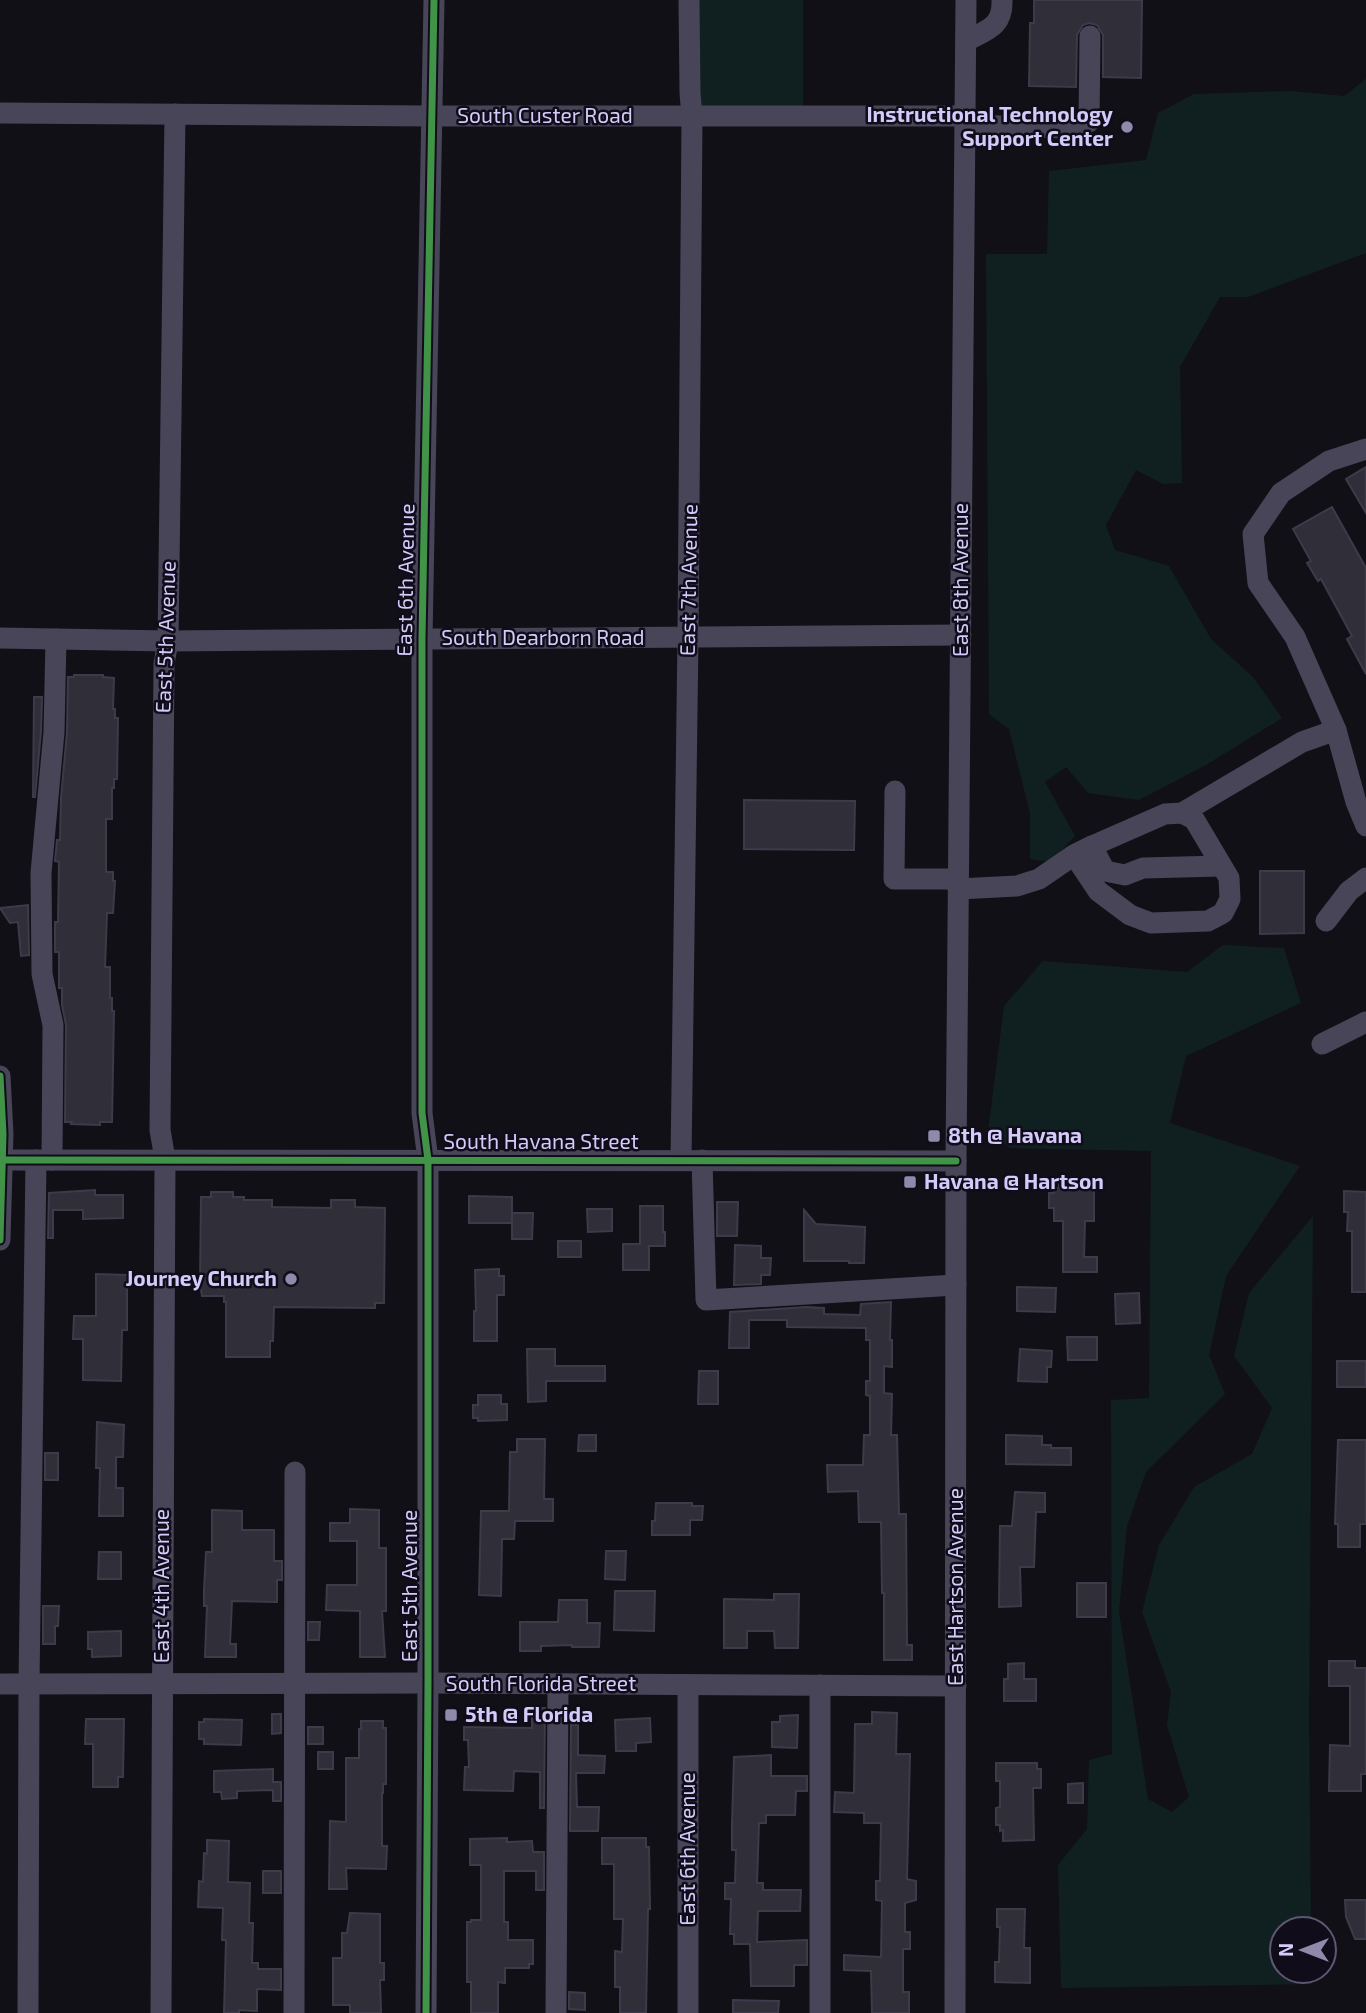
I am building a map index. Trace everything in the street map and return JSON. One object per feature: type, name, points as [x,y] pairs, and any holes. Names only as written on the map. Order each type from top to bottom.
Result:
[{"type":"street","name":"East 6th Avenue","points":[[428,1160],[422,1113],[422,639],[434,0]]},
{"type":"street","name":"East 7th Avenue","points":[[681,1160],[692,117],[689,0]]},
{"type":"street","name":"East 8th Avenue","points":[[956,1161],[966,0]]},
{"type":"street","points":[[966,41],[996,25],[1002,12],[1002,0]]},
{"type":"street","name":"South Custer Road","points":[[0,113],[965,120],[1065,128],[1089,122],[1090,36]]},
{"type":"street","name":"East 5th Avenue","points":[[164,1159],[160,1130],[164,664],[168,641],[175,114]]},
{"type":"street","points":[[1366,449],[1329,461],[1281,493],[1254,534],[1258,583],[1295,637],[1336,730],[1356,802],[1366,826]]},
{"type":"street","name":"South Dearborn Road","points":[[0,638],[168,641],[961,635]]},
{"type":"street","points":[[28,2013],[29,1684],[44,1160],[53,1024],[42,974],[41,873],[54,732],[56,639]]},
{"type":"street","points":[[895,791],[894,878],[1017,886],[1038,879],[1083,851],[1166,814],[1182,813],[1302,742],[1336,730]]},
{"type":"street","points":[[1083,851],[1098,891],[1130,915],[1151,923],[1208,921],[1223,913],[1230,899],[1229,878],[1194,819],[1182,813]]},
{"type":"street","points":[[1083,851],[1105,871],[1125,875],[1143,868],[1221,866]]},
{"type":"street","points":[[1326,921],[1349,891],[1366,878]]},
{"type":"street","points":[[1322,1044],[1366,1022]]},
{"type":"street","points":[[0,1076],[0,1240]]},
{"type":"street","name":"East 4th Avenue","points":[[162,2013],[164,1159]]},
{"type":"street","name":"South Havana Street","points":[[1,1160],[956,1161]]},
{"type":"street","name":"East 5th Avenue","points":[[426,2013],[428,1160]]},
{"type":"street","points":[[702,1160],[706,1300],[956,1285]]},
{"type":"street","name":"East Hartson Avenue","points":[[955,2013],[956,1161]]},
{"type":"street","points":[[294,2013],[295,1472]]},
{"type":"street","name":"South Florida Street","points":[[0,1684],[956,1686]]},
{"type":"street","points":[[556,2013],[558,1684]]},
{"type":"street","name":"East 6th Avenue","points":[[688,1685],[688,2013]]},
{"type":"street","points":[[820,1685],[820,2013]]},
{"type":"shaded area","points":[[699,0],[803,0],[803,108],[697,108]]},
{"type":"shaded area","points":[[1366,79],[1366,253],[1248,297],[1220,297],[1180,367],[1182,483],[1163,484],[1136,470],[1106,525],[1115,550],[1169,566],[1211,639],[1253,677],[1282,718],[1206,765],[1139,800],[1088,793],[1066,767],[1045,782],[1075,836],[1051,862],[1030,859],[1030,813],[1009,729],[989,714],[986,254],[1047,254],[1049,171],[1146,160],[1158,113],[1194,94],[1292,91],[1344,96]]},
{"type":"shaded area","points":[[1223,945],[1284,948],[1301,1003],[1186,1056],[1170,1123],[1300,1166],[1226,1276],[1209,1355],[1225,1394],[1146,1472],[1127,1526],[1119,1612],[1148,1799],[1172,1812],[1189,1797],[1167,1725],[1171,1692],[1142,1612],[1159,1545],[1194,1487],[1252,1454],[1272,1408],[1234,1356],[1249,1293],[1313,1216],[1309,1718],[1311,1915],[1268,1915],[1268,1985],[1061,1988],[1058,1865],[1087,1829],[1089,1760],[1112,1754],[1111,1400],[1149,1398],[1151,1151],[1010,1148],[988,1132],[1004,1006],[1043,961],[1187,972]]},
{"type":"building","points":[[1034,0],[1142,0],[1141,78],[1103,77],[1103,35],[1097,25],[1089,23],[1083,25],[1077,35],[1076,87],[1029,86],[1030,23],[1034,23]]},
{"type":"building","points":[[1366,467],[1366,513],[1346,479]]},
{"type":"building","points":[[1332,507],[1366,568],[1366,674],[1347,639],[1352,636],[1321,579],[1318,581],[1307,563],[1311,561],[1293,529]]},
{"type":"building","points":[[103,675],[114,678],[113,709],[115,718],[118,718],[117,779],[114,779],[112,788],[112,819],[106,819],[106,872],[113,872],[115,881],[113,913],[107,913],[105,967],[110,967],[110,998],[114,1011],[112,1122],[100,1122],[100,1125],[65,1122],[66,1025],[62,988],[59,988],[59,952],[55,952],[59,862],[55,861],[57,840],[60,840],[68,677]]},
{"type":"building","points":[[34,697],[42,697],[33,797]]},
{"type":"building","points":[[744,800],[855,801],[854,850],[744,849]]},
{"type":"building","points":[[1260,871],[1304,871],[1304,933],[1260,934]]},
{"type":"building","points":[[28,905],[29,955],[21,956],[18,922],[10,923],[0,908]]},
{"type":"building","points":[[1059,1184],[1074,1184],[1074,1189],[1094,1188],[1094,1221],[1085,1221],[1084,1257],[1097,1257],[1097,1272],[1063,1272],[1063,1221],[1054,1221],[1054,1208],[1049,1208],[1049,1193],[1054,1193],[1054,1188],[1059,1188]]},
{"type":"building","points":[[95,1190],[95,1195],[123,1195],[123,1218],[83,1219],[83,1210],[53,1210],[53,1238],[48,1238],[49,1193]]},
{"type":"building","points":[[1344,1191],[1366,1192],[1366,1292],[1352,1292],[1352,1231],[1347,1231],[1348,1212],[1344,1212]]},
{"type":"building","name":"Journey Church","points":[[211,1192],[233,1192],[233,1197],[244,1197],[244,1200],[272,1200],[272,1207],[331,1208],[331,1200],[355,1200],[355,1207],[385,1208],[384,1303],[375,1303],[375,1308],[274,1307],[270,1357],[226,1357],[224,1296],[202,1296],[200,1284],[201,1197],[211,1197]]},
{"type":"building","points":[[469,1196],[512,1197],[512,1223],[469,1223]]},
{"type":"building","points":[[717,1202],[738,1202],[737,1236],[717,1236]]},
{"type":"building","points":[[640,1206],[663,1206],[665,1246],[649,1246],[649,1270],[623,1270],[623,1244],[640,1244]]},
{"type":"building","points":[[587,1209],[612,1209],[612,1231],[588,1232]]},
{"type":"building","points":[[804,1210],[816,1224],[865,1227],[864,1263],[804,1261]]},
{"type":"building","points":[[512,1213],[533,1213],[532,1239],[512,1239]]},
{"type":"building","points":[[558,1241],[581,1241],[581,1257],[558,1257]]},
{"type":"building","points":[[735,1245],[761,1246],[761,1258],[771,1258],[770,1275],[761,1275],[761,1284],[734,1285]]},
{"type":"building","points":[[499,1269],[499,1276],[504,1276],[504,1295],[497,1295],[497,1341],[474,1341],[475,1270]]},
{"type":"building","points":[[96,1274],[127,1275],[127,1330],[122,1330],[121,1381],[83,1380],[83,1339],[73,1339],[74,1316],[96,1316]]},
{"type":"building","points":[[1017,1287],[1056,1288],[1055,1312],[1017,1311]]},
{"type":"building","points":[[1139,1293],[1140,1323],[1116,1324],[1115,1294]]},
{"type":"building","points":[[891,1302],[892,1367],[884,1366],[884,1393],[892,1394],[891,1435],[897,1435],[899,1514],[906,1514],[907,1645],[912,1645],[912,1660],[884,1660],[881,1522],[859,1522],[858,1491],[828,1492],[827,1465],[863,1465],[864,1435],[870,1435],[870,1396],[866,1395],[866,1381],[870,1381],[870,1340],[866,1340],[866,1328],[787,1327],[787,1320],[749,1320],[749,1348],[729,1348],[730,1312],[806,1307],[824,1308],[824,1314],[860,1315],[861,1304]]},
{"type":"building","points":[[1067,1337],[1097,1337],[1097,1360],[1068,1360]]},
{"type":"building","points":[[527,1349],[555,1349],[555,1366],[605,1366],[605,1381],[546,1381],[546,1401],[528,1402]]},
{"type":"building","points":[[1020,1349],[1052,1351],[1051,1367],[1047,1367],[1047,1382],[1018,1381]]},
{"type":"building","points":[[1337,1361],[1366,1361],[1366,1387],[1337,1387]]},
{"type":"building","points":[[699,1371],[718,1371],[718,1404],[698,1404]]},
{"type":"building","points":[[478,1395],[501,1395],[501,1404],[507,1404],[507,1420],[478,1421],[478,1418],[473,1418],[473,1405],[478,1405]]},
{"type":"building","points":[[97,1422],[124,1425],[123,1457],[116,1457],[116,1488],[123,1488],[123,1516],[99,1516]]},
{"type":"building","points":[[579,1435],[596,1435],[596,1451],[578,1451]]},
{"type":"building","points":[[1006,1435],[1042,1436],[1042,1445],[1071,1448],[1071,1465],[1006,1464]]},
{"type":"building","points":[[517,1439],[545,1439],[544,1499],[553,1499],[553,1521],[515,1521],[514,1539],[502,1539],[501,1596],[479,1595],[481,1511],[509,1511],[510,1452],[517,1452]]},
{"type":"building","points":[[1338,1440],[1366,1440],[1366,1524],[1360,1524],[1360,1547],[1338,1547],[1338,1524],[1335,1524]]},
{"type":"building","points":[[45,1453],[58,1453],[58,1480],[45,1480]]},
{"type":"building","points":[[1015,1492],[1045,1493],[1045,1512],[1036,1512],[1034,1567],[1020,1567],[1021,1606],[999,1607],[1000,1526],[1012,1526]]},
{"type":"building","points":[[656,1503],[692,1503],[692,1506],[703,1506],[702,1520],[690,1520],[690,1535],[652,1535]]},
{"type":"building","points":[[350,1509],[379,1510],[379,1548],[386,1548],[386,1611],[382,1611],[385,1657],[360,1657],[360,1611],[326,1610],[327,1585],[357,1585],[357,1541],[330,1541],[330,1523],[350,1523]]},
{"type":"building","points":[[212,1510],[242,1511],[242,1530],[274,1530],[274,1561],[282,1561],[282,1580],[277,1580],[277,1602],[232,1601],[230,1644],[236,1644],[236,1657],[205,1657],[207,1606],[204,1606],[204,1590],[206,1552],[212,1552]]},
{"type":"building","points":[[606,1551],[626,1551],[625,1580],[605,1579]]},
{"type":"building","points":[[99,1552],[121,1552],[121,1579],[98,1579]]},
{"type":"building","points":[[1077,1583],[1106,1583],[1106,1617],[1077,1617]]},
{"type":"building","points":[[615,1591],[655,1591],[654,1631],[614,1630]]},
{"type":"building","points":[[774,1594],[799,1594],[798,1648],[775,1648],[774,1631],[747,1631],[747,1648],[724,1648],[724,1599],[774,1600]]},
{"type":"building","points":[[559,1600],[587,1600],[587,1623],[600,1623],[599,1647],[541,1646],[541,1651],[520,1651],[520,1622],[558,1622]]},
{"type":"building","points":[[43,1606],[59,1606],[55,1644],[43,1644]]},
{"type":"building","points":[[308,1622],[320,1622],[319,1640],[308,1640]]},
{"type":"building","points":[[121,1631],[121,1656],[92,1657],[92,1649],[88,1649],[88,1632]]},
{"type":"building","points":[[1329,1661],[1355,1661],[1355,1668],[1366,1668],[1366,1774],[1361,1774],[1361,1791],[1329,1791],[1330,1745],[1350,1746],[1350,1686],[1329,1686]]},
{"type":"building","points":[[1024,1663],[1024,1679],[1036,1679],[1036,1701],[1004,1701],[1004,1679],[1008,1679],[1008,1664]]},
{"type":"building","points":[[532,1708],[545,1708],[544,1808],[540,1808],[540,1772],[514,1771],[513,1791],[464,1790],[465,1767],[469,1767],[468,1740],[464,1740],[464,1727],[532,1728]]},
{"type":"building","points":[[872,1712],[897,1713],[896,1754],[910,1754],[907,1879],[916,1881],[916,1900],[905,1903],[905,1932],[910,1932],[910,1949],[903,1949],[903,1992],[909,1992],[909,2013],[872,2013],[871,1971],[844,1970],[844,1955],[881,1957],[882,1901],[876,1900],[876,1881],[880,1881],[881,1823],[864,1823],[864,1813],[834,1812],[835,1792],[854,1793],[855,1724],[872,1724]]},
{"type":"building","points":[[272,1714],[281,1714],[281,1733],[272,1734]]},
{"type":"building","points":[[798,1715],[797,1748],[772,1747],[772,1722],[780,1722],[780,1716]]},
{"type":"building","points":[[650,1718],[651,1742],[636,1743],[636,1751],[616,1751],[615,1720]]},
{"type":"building","points":[[86,1719],[124,1719],[123,1777],[118,1777],[118,1787],[93,1787],[93,1744],[85,1744]]},
{"type":"building","points":[[204,1719],[242,1720],[241,1745],[204,1744],[204,1739],[199,1739],[199,1722],[204,1722]]},
{"type":"building","points":[[361,1721],[383,1721],[383,1728],[386,1728],[382,1846],[387,1846],[386,1869],[346,1868],[347,1889],[329,1889],[330,1821],[346,1822],[346,1758],[359,1758]]},
{"type":"building","points":[[571,1725],[578,1725],[578,1755],[605,1756],[604,1773],[576,1773],[577,1807],[599,1807],[598,1831],[570,1831]]},
{"type":"building","points":[[308,1727],[323,1727],[323,1744],[308,1744]]},
{"type":"building","points":[[318,1752],[333,1752],[333,1769],[318,1769]]},
{"type":"building","points":[[771,1755],[771,1776],[807,1776],[807,1791],[796,1791],[795,1815],[766,1815],[766,1823],[759,1823],[757,1883],[763,1883],[763,1890],[801,1890],[800,1911],[758,1911],[757,1942],[807,1940],[807,1965],[794,1965],[794,1986],[751,1986],[750,1944],[734,1944],[734,1934],[730,1934],[731,1899],[725,1899],[725,1883],[735,1883],[736,1850],[732,1850],[734,1757]]},
{"type":"building","points":[[996,1763],[1037,1763],[1037,1769],[1041,1769],[1041,1788],[1033,1788],[1034,1840],[1003,1841],[1003,1830],[1000,1831],[1000,1825],[996,1825],[996,1808],[1000,1807],[1000,1781],[996,1781]]},
{"type":"building","points":[[273,1769],[273,1782],[281,1782],[281,1801],[273,1801],[273,1790],[237,1791],[237,1798],[222,1799],[221,1792],[214,1792],[214,1771]]},
{"type":"building","points":[[1083,1783],[1083,1803],[1068,1803],[1068,1784]]},
{"type":"building","points":[[507,1838],[507,1842],[532,1841],[533,1852],[544,1852],[544,1890],[536,1890],[536,1871],[504,1871],[504,1922],[508,1922],[508,1940],[533,1940],[533,1964],[529,1964],[529,1968],[505,1968],[505,1983],[498,1982],[498,2013],[471,2013],[471,1982],[467,1982],[467,1922],[481,1920],[481,1865],[470,1865],[470,1839]]},
{"type":"building","points":[[602,1838],[646,1838],[646,1847],[649,1847],[650,1909],[646,2013],[620,2013],[620,1987],[615,1987],[615,1951],[622,1952],[623,1919],[614,1919],[614,1864],[602,1864]]},
{"type":"building","points":[[207,1840],[229,1841],[228,1882],[250,1883],[252,1963],[258,1963],[258,1969],[281,1969],[281,1990],[257,1989],[257,2011],[224,2013],[226,1940],[222,1940],[223,1908],[198,1907],[199,1881],[203,1882]]},
{"type":"building","points":[[263,1871],[281,1871],[281,1893],[263,1893]]},
{"type":"building","points":[[1345,1900],[1366,1900],[1366,1939],[1355,1939],[1346,1917]]},
{"type":"building","points":[[997,1909],[1025,1909],[1024,1948],[1030,1948],[1030,1983],[995,1982],[995,1962],[999,1962],[1000,1927],[997,1927]]},
{"type":"building","points":[[350,1913],[380,1914],[380,1963],[384,1963],[384,1980],[380,1980],[381,2013],[350,2013],[350,2005],[333,2005],[333,1958],[342,1958],[342,1933],[347,1933]]},
{"type":"building","points":[[569,1992],[585,1993],[585,2010],[569,2009]]},
{"type":"building","points":[[733,2000],[779,2001],[778,2013],[733,2013]]},
{"type":"cycle path","points":[[426,2013],[428,1160],[422,1113],[422,639],[434,0]]},
{"type":"cycle path","points":[[0,1076],[3,1134],[0,1240]]},
{"type":"cycle path","points":[[3,1160],[956,1161]]},
{"type":"place","name":"Instructional Technology Support Center","points":[[1127,127]]},
{"type":"place","name":"8th @ Havana","points":[[934,1136]]},
{"type":"place","name":"Havana @ Hartson","points":[[910,1182]]},
{"type":"place","name":"Journey Church","points":[[291,1279]]},
{"type":"place","name":"5th @ Florida","points":[[451,1715]]}]
